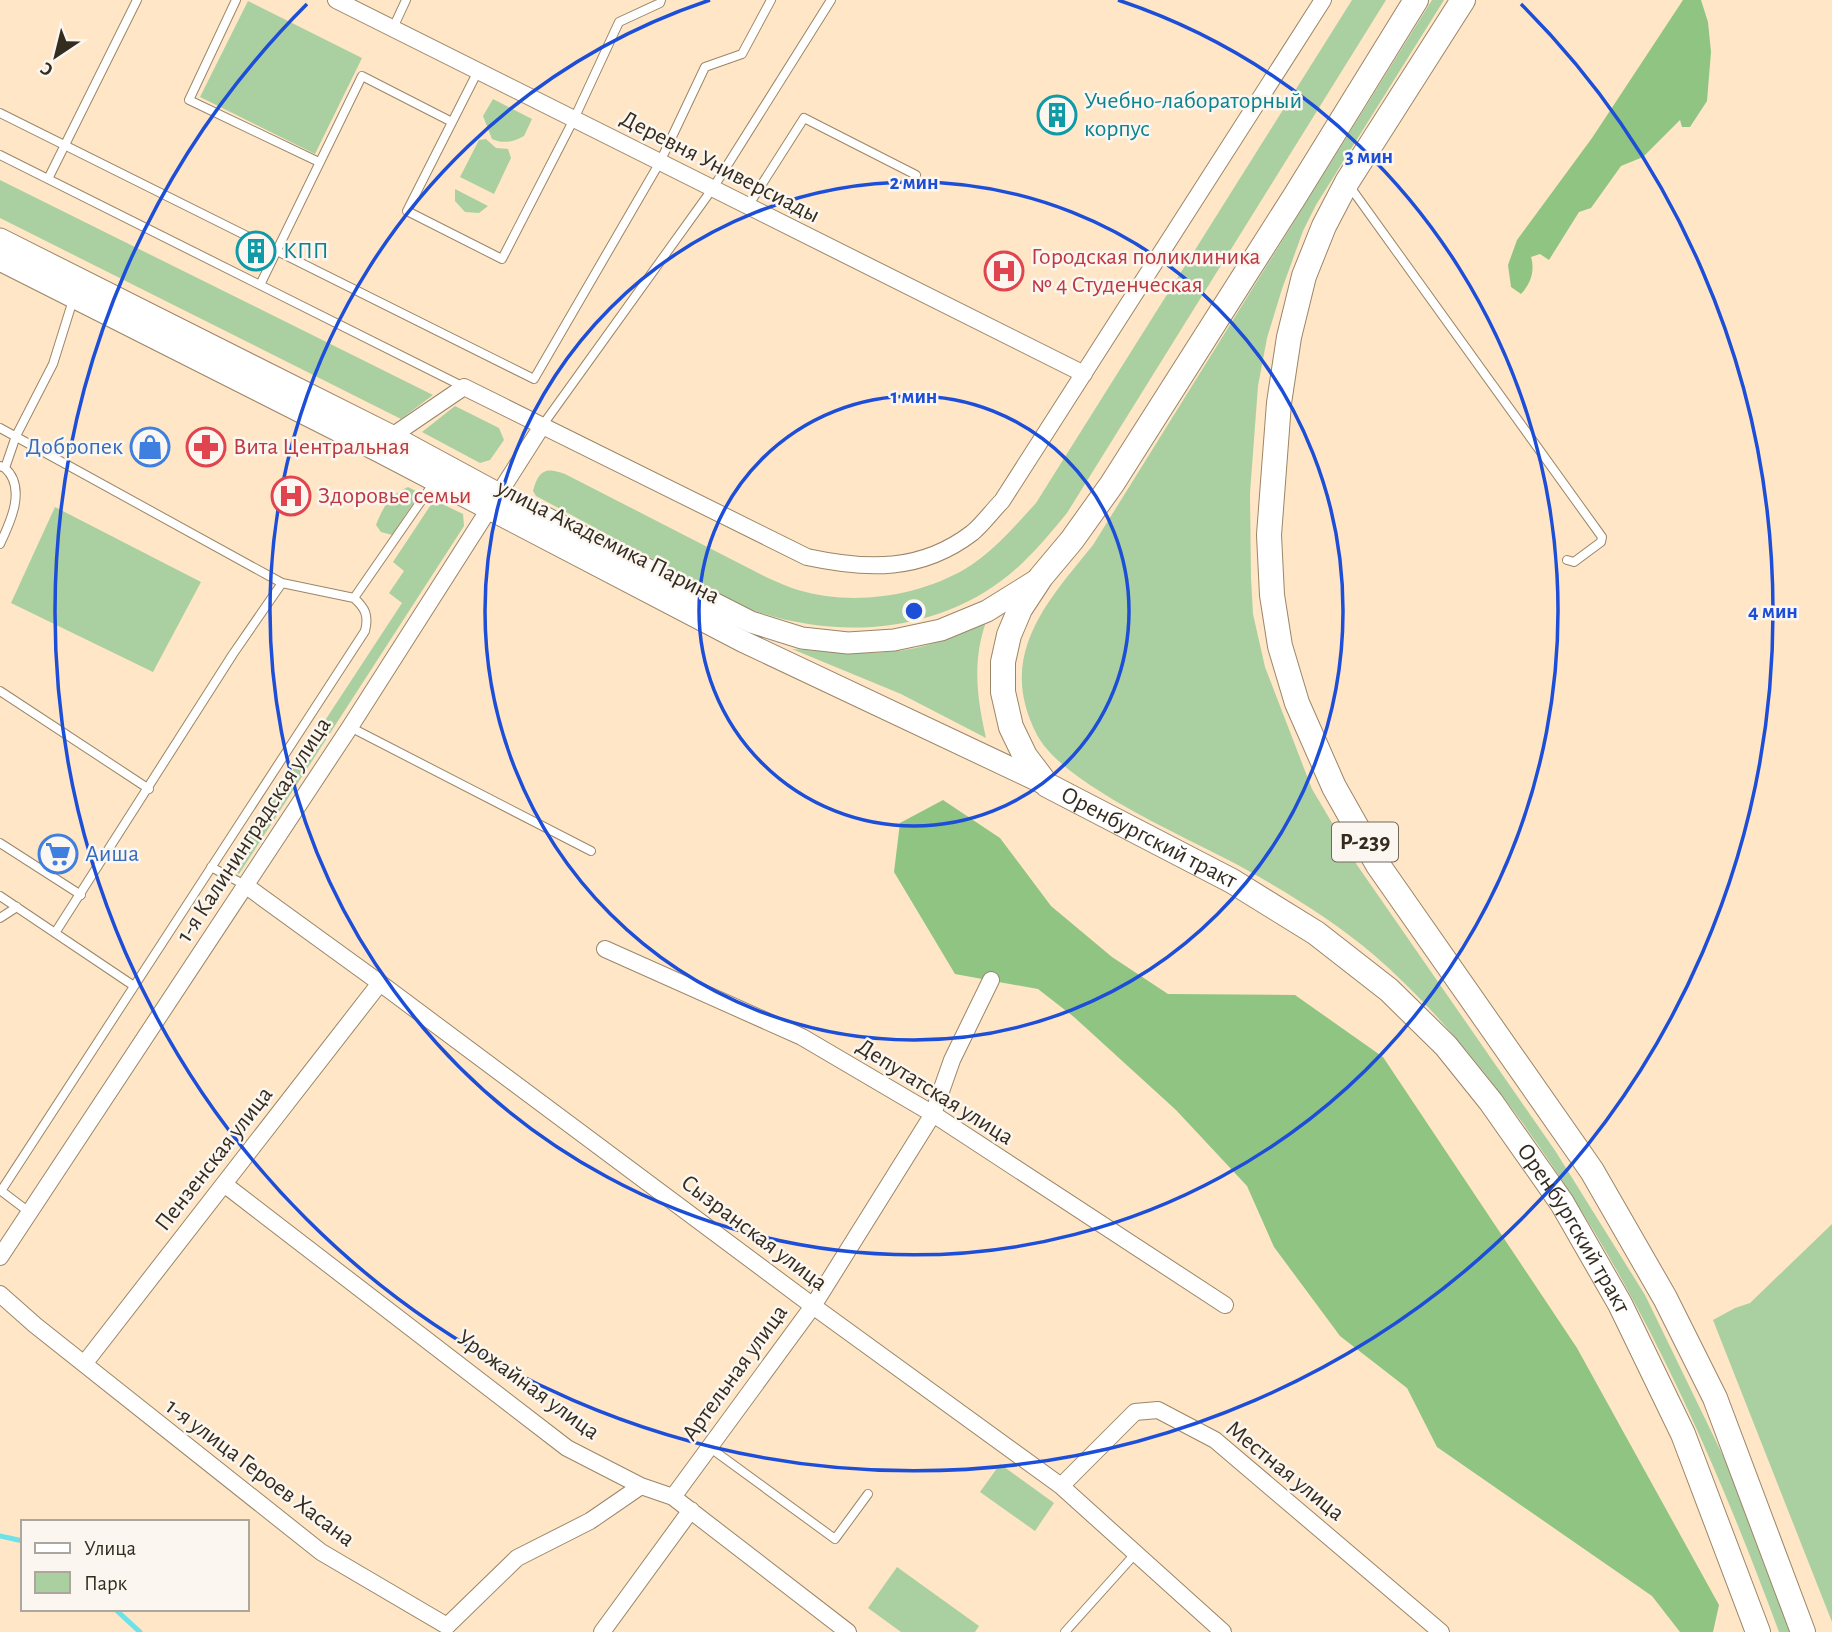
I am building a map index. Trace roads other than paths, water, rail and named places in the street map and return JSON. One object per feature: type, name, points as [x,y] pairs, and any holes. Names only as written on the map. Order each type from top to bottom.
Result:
[{"type":"main road","name":"Оренбургский тракт","points":[[1416,0],[1112,484],[1020,609],[1009,635],[1003,662],[1003,692],[1011,727],[1025,755],[1047,785],[1233,881],[1316,933],[1389,990],[1446,1046],[1491,1102],[1562,1203],[1620,1304],[1683,1434],[1758,1632]]},
{"type":"main road","name":"Оренбургский тракт","points":[[1463,0],[1347,182],[1324,226],[1304,276],[1289,337],[1279,403],[1269,535],[1272,595],[1280,646],[1297,703],[1334,786],[1378,865],[1592,1171],[1665,1298],[1715,1398],[1803,1632]]},
{"type":"main road","name":"улица Академика Парина","points":[[0,239],[392,436],[494,502],[742,642],[1047,785]]},
{"type":"main road","name":"улица Академика Парина","points":[[0,260],[435,481],[494,502],[751,622],[802,638],[848,643],[871,642],[941,630],[987,611],[1041,577]]},
{"type":"street","name":"Деревня Универсиады","points":[[336,0],[1084,374]]},
{"type":"street","points":[[392,436],[464,387],[807,557],[871,567],[936,556],[973,532],[1002,501],[1323,0]]},
{"type":"street","name":"1-я Калининградская улица","points":[[0,1257],[350,727],[542,426]]},
{"type":"street","name":"Сызранская улица","points":[[245,885],[380,982],[813,1306],[1061,1486],[1223,1632]]},
{"type":"street","name":"Депутатская улица","points":[[605,949],[802,1037],[933,1114],[1225,1305]]},
{"type":"street","name":"Артельная улица","points":[[673,1497],[813,1306],[933,1114],[952,1060],[991,980]]},
{"type":"street","name":"Пензенская улица","points":[[84,1364],[380,982]]},
{"type":"street","name":"Урожайная улица","points":[[224,1184],[568,1448],[641,1486],[673,1497],[848,1632]]},
{"type":"street","name":"1-я улица Героев Хасана","points":[[0,1294],[320,1552],[447,1626],[517,1558],[590,1521],[641,1486]]},
{"type":"street","name":"Местная улица","points":[[1061,1486],[1135,1412],[1158,1410],[1215,1440],[1441,1632]]},
{"type":"street","points":[[602,1632],[691,1510]]},
{"type":"lane","points":[[48,179],[137,0]]},
{"type":"lane","points":[[236,0],[189,100],[319,162]]},
{"type":"lane","points":[[393,28],[406,0]]},
{"type":"lane","points":[[478,71],[407,211],[502,259],[574,119],[619,22],[660,3],[661,0]]},
{"type":"lane","points":[[0,113],[534,379],[660,162],[705,67],[742,54],[771,0]]},
{"type":"lane","points":[[542,426],[712,188],[831,0]]},
{"type":"lane","points":[[260,285],[362,76],[452,122]]},
{"type":"lane","points":[[748,206],[804,118],[916,175]]},
{"type":"lane","points":[[0,155],[464,387]]},
{"type":"lane","points":[[1347,182],[1602,537],[1601,542],[1588,554],[1574,562],[1567,560]]},
{"type":"lane","points":[[0,544],[11,522],[17,493],[9,471],[2,467],[53,364],[74,297]]},
{"type":"lane","points":[[0,428],[282,583],[354,597],[364,607],[368,619],[365,631],[1,1191],[29,1212]]},
{"type":"lane","points":[[354,597],[435,481]]},
{"type":"lane","points":[[55,933],[233,654],[282,583]]},
{"type":"lane","points":[[0,691],[149,789]]},
{"type":"lane","points":[[350,727],[591,851]]},
{"type":"lane","points":[[0,843],[81,895]]},
{"type":"lane","points":[[211,867],[245,885]]},
{"type":"lane","points":[[0,896],[134,986]]},
{"type":"lane","points":[[0,918],[18,907]]},
{"type":"lane","points":[[709,1447],[835,1539],[868,1494]]},
{"type":"lane","points":[[1065,1632],[1135,1554]]},
{"type":"waterway","points":[[0,1536],[21,1541]]},
{"type":"waterway","points":[[117,1611],[140,1632]]},
{"type":"place","name":"Учебно-лабораторный корпус","points":[[1057,115]]},
{"type":"place","name":"КПП","points":[[256,251]]},
{"type":"place","name":"Городская поликлиника № 4 Студенческая","points":[[1004,271]]},
{"type":"place","name":"Добропек","points":[[150,447]]},
{"type":"place","name":"Вита Центральная","points":[[206,447]]},
{"type":"place","name":"Здоровье семьи","points":[[291,496]]},
{"type":"place","name":"Аиша","points":[[58,854]]}]
